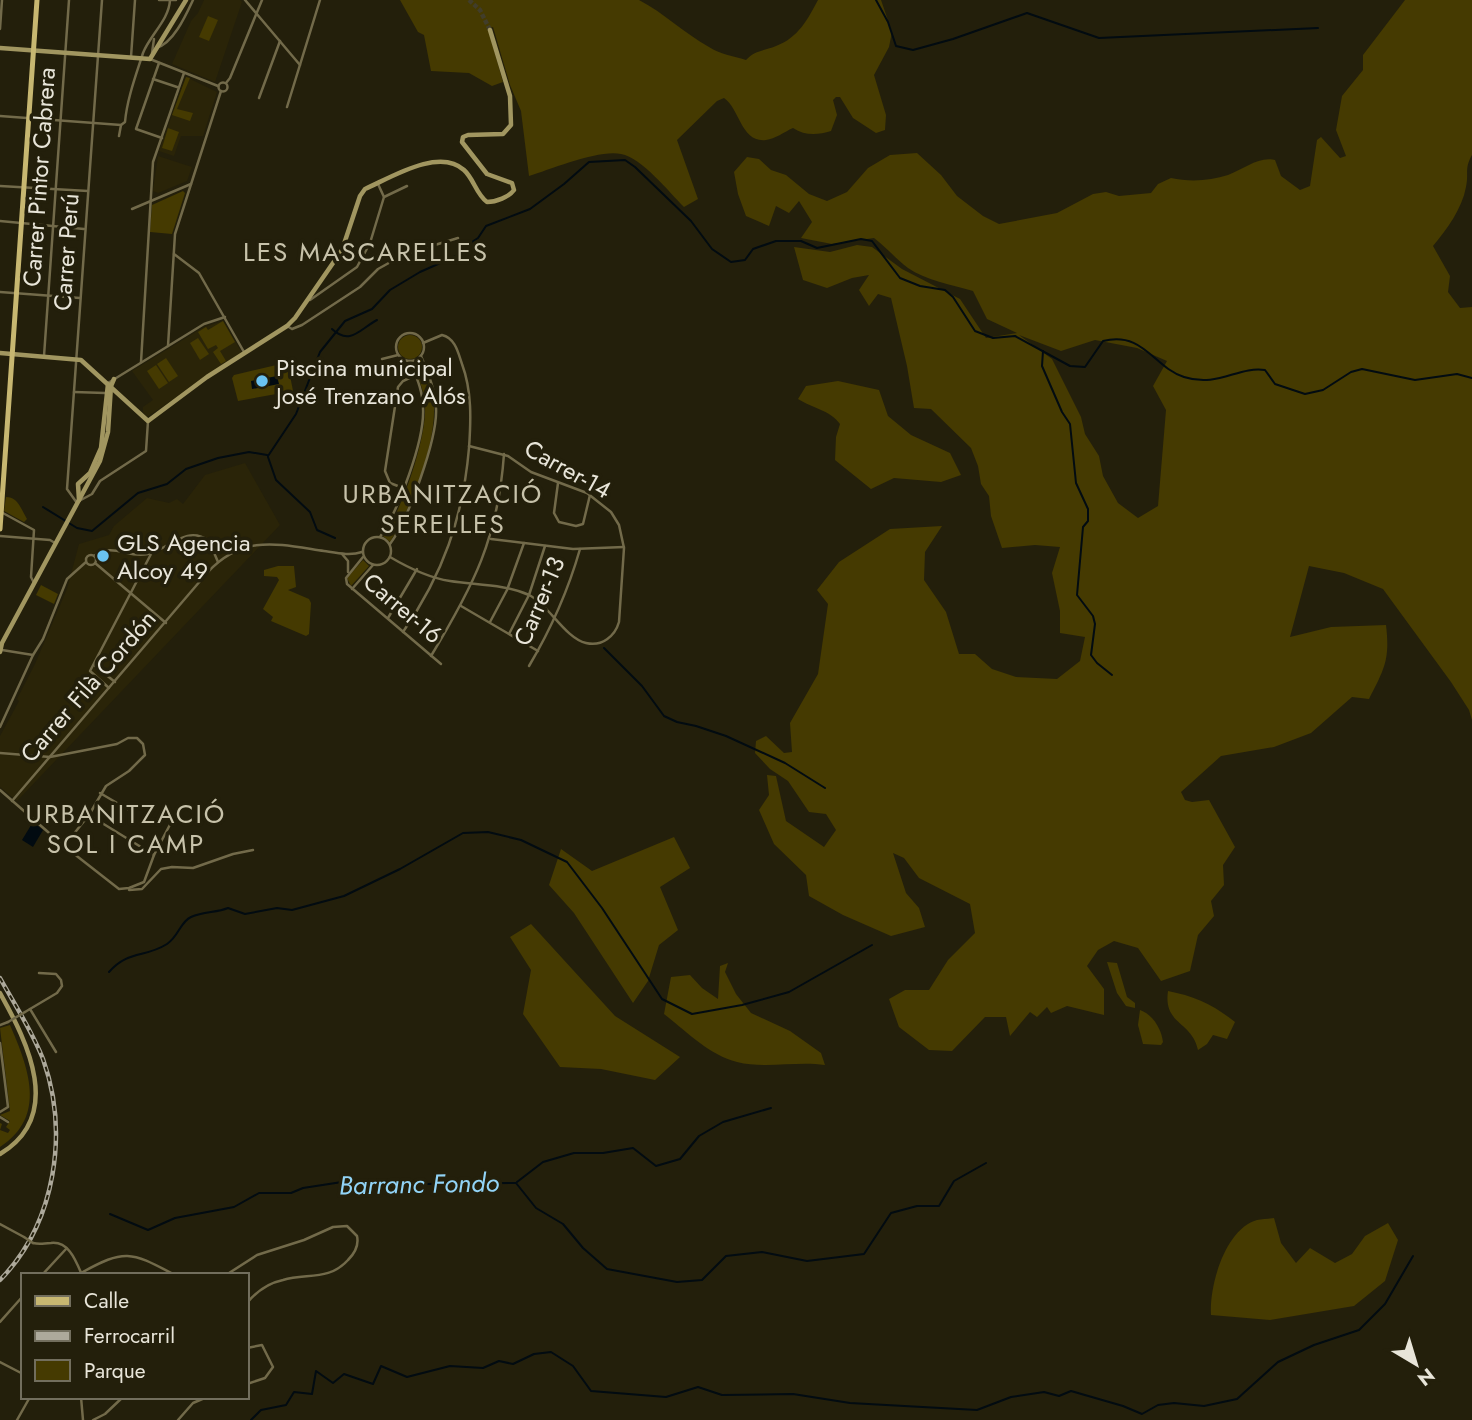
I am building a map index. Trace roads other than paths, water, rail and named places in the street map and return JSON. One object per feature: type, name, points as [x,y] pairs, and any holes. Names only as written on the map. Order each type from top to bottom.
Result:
[{"type":"main road","points":[[0,528],[1,480],[37,0]]},
{"type":"street","points":[[0,29],[2,0]]},
{"type":"street","name":"Carrer Pintor Cabrera","points":[[44,356],[69,0]]},
{"type":"street","name":"Carrer Perú","points":[[78,502],[71,498],[67,489],[102,0]]},
{"type":"street","points":[[131,57],[135,0]]},
{"type":"street","points":[[159,0],[176,0]]},
{"type":"street","points":[[119,136],[142,58],[170,9],[170,0]]},
{"type":"street","points":[[245,0],[300,65]]},
{"type":"street","points":[[218,86],[230,78],[262,0]]},
{"type":"street","points":[[287,107],[320,0]]},
{"type":"street","points":[[0,48],[142,58],[153,54],[190,1]]},
{"type":"street","points":[[95,486],[146,451],[148,421],[207,377],[287,326],[342,250],[361,194],[378,183],[426,162],[445,163],[465,171],[487,202],[495,201],[513,191],[514,186],[510,181],[485,173],[462,142],[466,136],[503,134],[511,125],[510,96],[490,30]]},
{"type":"street","points":[[154,39],[151,52],[159,63],[218,86],[221,91],[175,234],[168,346]]},
{"type":"street","points":[[259,98],[280,41]]},
{"type":"street","points":[[159,63],[136,129],[162,138]]},
{"type":"street","points":[[141,362],[153,162],[184,73]]},
{"type":"street","points":[[153,79],[178,87]]},
{"type":"street","points":[[221,91],[227,89],[226,83]]},
{"type":"street","points":[[0,116],[121,125]]},
{"type":"street","points":[[306,303],[356,267],[370,243],[384,197],[378,183]]},
{"type":"street","points":[[132,209],[191,184]]},
{"type":"street","points":[[0,186],[88,191]]},
{"type":"street","points":[[384,197],[407,186]]},
{"type":"street","points":[[0,221],[85,229]]},
{"type":"street","points":[[287,326],[292,329],[302,325],[360,288],[377,270],[404,255],[458,237]]},
{"type":"street","points":[[174,254],[199,273],[245,353]]},
{"type":"street","points":[[0,292],[80,298]]},
{"type":"street","points":[[78,502],[78,485],[90,473],[101,448],[109,384],[204,324],[225,317]]},
{"type":"street","points":[[398,355],[396,346],[402,335],[414,334],[423,342],[424,349],[421,356],[410,361]]},
{"type":"street","points":[[403,632],[435,577],[453,535],[462,503],[469,446],[471,406],[455,345],[450,338],[442,335],[423,342]]},
{"type":"street","points":[[0,353],[81,360],[148,421]]},
{"type":"street","points":[[347,576],[363,554],[367,540],[380,537],[394,513],[423,422],[423,399],[410,361],[398,355],[382,359]]},
{"type":"street","points":[[352,589],[373,565],[383,564],[390,557],[390,544],[409,509],[434,431],[436,407],[433,389],[421,356]]},
{"type":"street","points":[[403,488],[389,482],[385,471],[398,387],[403,381],[416,375]]},
{"type":"street","points":[[33,655],[0,651],[92,478],[106,441],[109,384]]},
{"type":"street","points":[[74,392],[107,393]]},
{"type":"street","name":"Carrer-14","points":[[390,557],[453,582],[472,583],[529,595],[582,642],[593,644],[610,637],[619,622],[624,547],[622,534],[614,517],[602,503],[590,495],[531,472],[504,454],[469,446]]},
{"type":"street","points":[[431,656],[461,606],[491,539],[499,501],[504,454]]},
{"type":"street","points":[[83,480],[92,478]]},
{"type":"street","points":[[85,495],[94,492],[92,478]]},
{"type":"street","points":[[558,483],[554,513],[559,522],[576,526],[583,524],[590,495]]},
{"type":"street","points":[[78,489],[85,495]]},
{"type":"street","points":[[1,512],[34,530],[31,577],[34,584]]},
{"type":"street","points":[[0,536],[57,541]]},
{"type":"street","points":[[0,727],[43,639],[67,579],[86,562],[88,556],[111,549],[142,555],[151,554],[178,538],[198,536],[210,542],[218,562],[233,552],[259,544],[363,554],[373,565]]},
{"type":"street","points":[[380,537],[390,544]]},
{"type":"street","points":[[491,539],[580,549],[624,547]]},
{"type":"street","points":[[490,622],[507,590],[524,543]]},
{"type":"street","points":[[509,634],[529,595],[545,545]]},
{"type":"street","name":"Carrer-13","points":[[529,666],[555,618],[580,549]]},
{"type":"street","points":[[109,689],[91,670],[151,554]]},
{"type":"street","name":"Carrer-16","points":[[342,554],[348,562],[346,583],[441,664]]},
{"type":"street","points":[[94,556],[95,563],[166,623]]},
{"type":"street","points":[[86,562],[90,565],[95,563]]},
{"type":"street","name":"Carrer Filà Cordón","points":[[12,801],[218,562]]},
{"type":"street","points":[[387,619],[417,569]]},
{"type":"street","points":[[461,606],[538,651]]},
{"type":"street","points":[[94,665],[115,682]]},
{"type":"street","points":[[0,753],[50,757],[117,744],[128,738],[137,738],[143,744],[145,755],[129,771],[106,786],[89,816],[64,846]]},
{"type":"street","points":[[0,790],[64,846],[119,889],[142,889],[161,869],[193,868],[253,850]]},
{"type":"street","points":[[100,793],[134,813]]},
{"type":"street","points":[[89,816],[154,855]]},
{"type":"street","points":[[119,889],[144,882],[154,855],[174,817]]},
{"type":"street","points":[[0,1025],[58,992],[62,986],[56,974],[39,973]]},
{"type":"street","points":[[0,993],[25,1042],[37,1095],[27,1130],[0,1154]]},
{"type":"street","points":[[30,1009],[57,1052]]},
{"type":"street","points":[[0,1043],[2,1083],[8,1107],[0,1112]]},
{"type":"street","points":[[0,1117],[8,1122]]},
{"type":"street","points":[[0,1224],[33,1243],[40,1245],[55,1242],[66,1248],[81,1273]]},
{"type":"street","points":[[229,1273],[257,1255],[304,1240],[333,1227],[347,1226],[357,1236],[358,1243],[353,1254],[332,1273],[279,1281],[261,1290],[248,1302]]},
{"type":"street","points":[[44,1273],[66,1248]]},
{"type":"street","points":[[84,1273],[107,1259],[123,1255],[142,1258],[171,1273]]},
{"type":"street","points":[[0,1322],[21,1298]]},
{"type":"street","points":[[248,1348],[262,1345],[273,1362],[272,1370],[265,1378],[248,1384]]},
{"type":"street","points":[[0,1362],[21,1373]]},
{"type":"street","points":[[17,1420],[29,1399]]},
{"type":"street","points":[[81,1399],[83,1420]]},
{"type":"street","points":[[93,1420],[121,1399]]},
{"type":"street","points":[[178,1420],[193,1403],[203,1399]]},
{"type":"waterway","points":[[876,0],[888,22],[896,46],[913,50],[1027,13],[1099,38],[1318,28]]},
{"type":"waterway","points":[[268,456],[296,414],[320,352],[345,321],[372,309],[390,290],[420,272],[456,256],[478,238],[486,226],[530,209],[589,162],[625,160],[635,167],[691,221],[712,249],[731,262],[745,260],[753,249],[776,241],[801,241],[817,248],[861,239],[872,241],[900,278],[920,286],[945,290],[953,297],[975,331],[993,338],[1015,336],[1070,366],[1085,367],[1103,341],[1117,339],[1138,345],[1164,366],[1184,377],[1207,380],[1246,371],[1265,370],[1275,384],[1305,394],[1323,390],[1351,372],[1362,369],[1415,380],[1457,374],[1472,378]]},
{"type":"waterway","points":[[332,329],[338,334],[350,336],[377,320]]},
{"type":"waterway","points":[[1043,351],[1042,366],[1070,424],[1076,483],[1088,509],[1088,521],[1083,527],[1077,595],[1093,616],[1095,624],[1091,655],[1112,675]]},
{"type":"waterway","points":[[43,507],[77,528],[92,531],[138,493],[167,484],[186,469],[218,458],[249,452],[267,455]]},
{"type":"waterway","points":[[268,457],[276,480],[310,512],[317,530],[335,538]]},
{"type":"waterway","points":[[604,648],[642,686],[664,716],[726,736],[785,763],[825,788]]},
{"type":"waterway","points":[[109,972],[123,960],[167,944],[184,922],[196,915],[228,908],[245,914],[277,908],[292,910],[344,896],[400,869],[463,833],[488,832],[521,840],[567,862],[602,908],[662,999],[692,1014],[742,1005],[789,992],[872,945]]},
{"type":"waterway","points":[[517,1182],[543,1162],[574,1153],[603,1153],[633,1148],[656,1166],[680,1159],[699,1136],[723,1122],[771,1108]]},
{"type":"waterway","name":"Barranc Fondo","points":[[110,1214],[148,1230],[175,1218],[234,1207],[259,1193],[291,1193],[303,1188],[342,1182],[390,1187],[516,1183],[536,1208],[563,1224],[583,1248],[607,1269],[677,1282],[702,1280],[726,1256],[762,1252],[807,1261],[864,1254],[891,1213],[917,1206],[939,1206],[954,1181],[986,1163]]},
{"type":"waterway","points":[[251,1420],[261,1410],[286,1405],[294,1392],[312,1394],[316,1371],[333,1383],[344,1374],[373,1384],[381,1366],[407,1377],[450,1366],[483,1368],[499,1361],[513,1364],[534,1354],[551,1352],[573,1366],[591,1391],[666,1397],[698,1387],[722,1395],[793,1394],[850,1403],[977,1410],[1011,1397],[1044,1392],[1059,1396],[1071,1391],[1142,1414],[1158,1405],[1174,1403],[1204,1406],[1237,1399],[1278,1362],[1314,1345],[1359,1330],[1385,1304],[1413,1256]]},
{"type":"tunnel","points":[[469,0],[480,10],[490,30]]},
{"type":"railway","points":[[0,978],[29,1028],[43,1059],[51,1087],[56,1146],[45,1204],[34,1232],[19,1257],[0,1280]]},
{"type":"place","name":"Piscina municipal José Trenzano Alós","points":[[262,381]]},
{"type":"place","name":"GLS Agencia Alcoy 49","points":[[103,556]]},
{"type":"district","name":"LES MASCARELLES","points":[[366,252]]},
{"type":"district","name":"URBANITZACIÓ SERELLES","points":[[443,509]]},
{"type":"district","name":"URBANITZACIÓ SOL I CAMP","points":[[126,829]]}]
